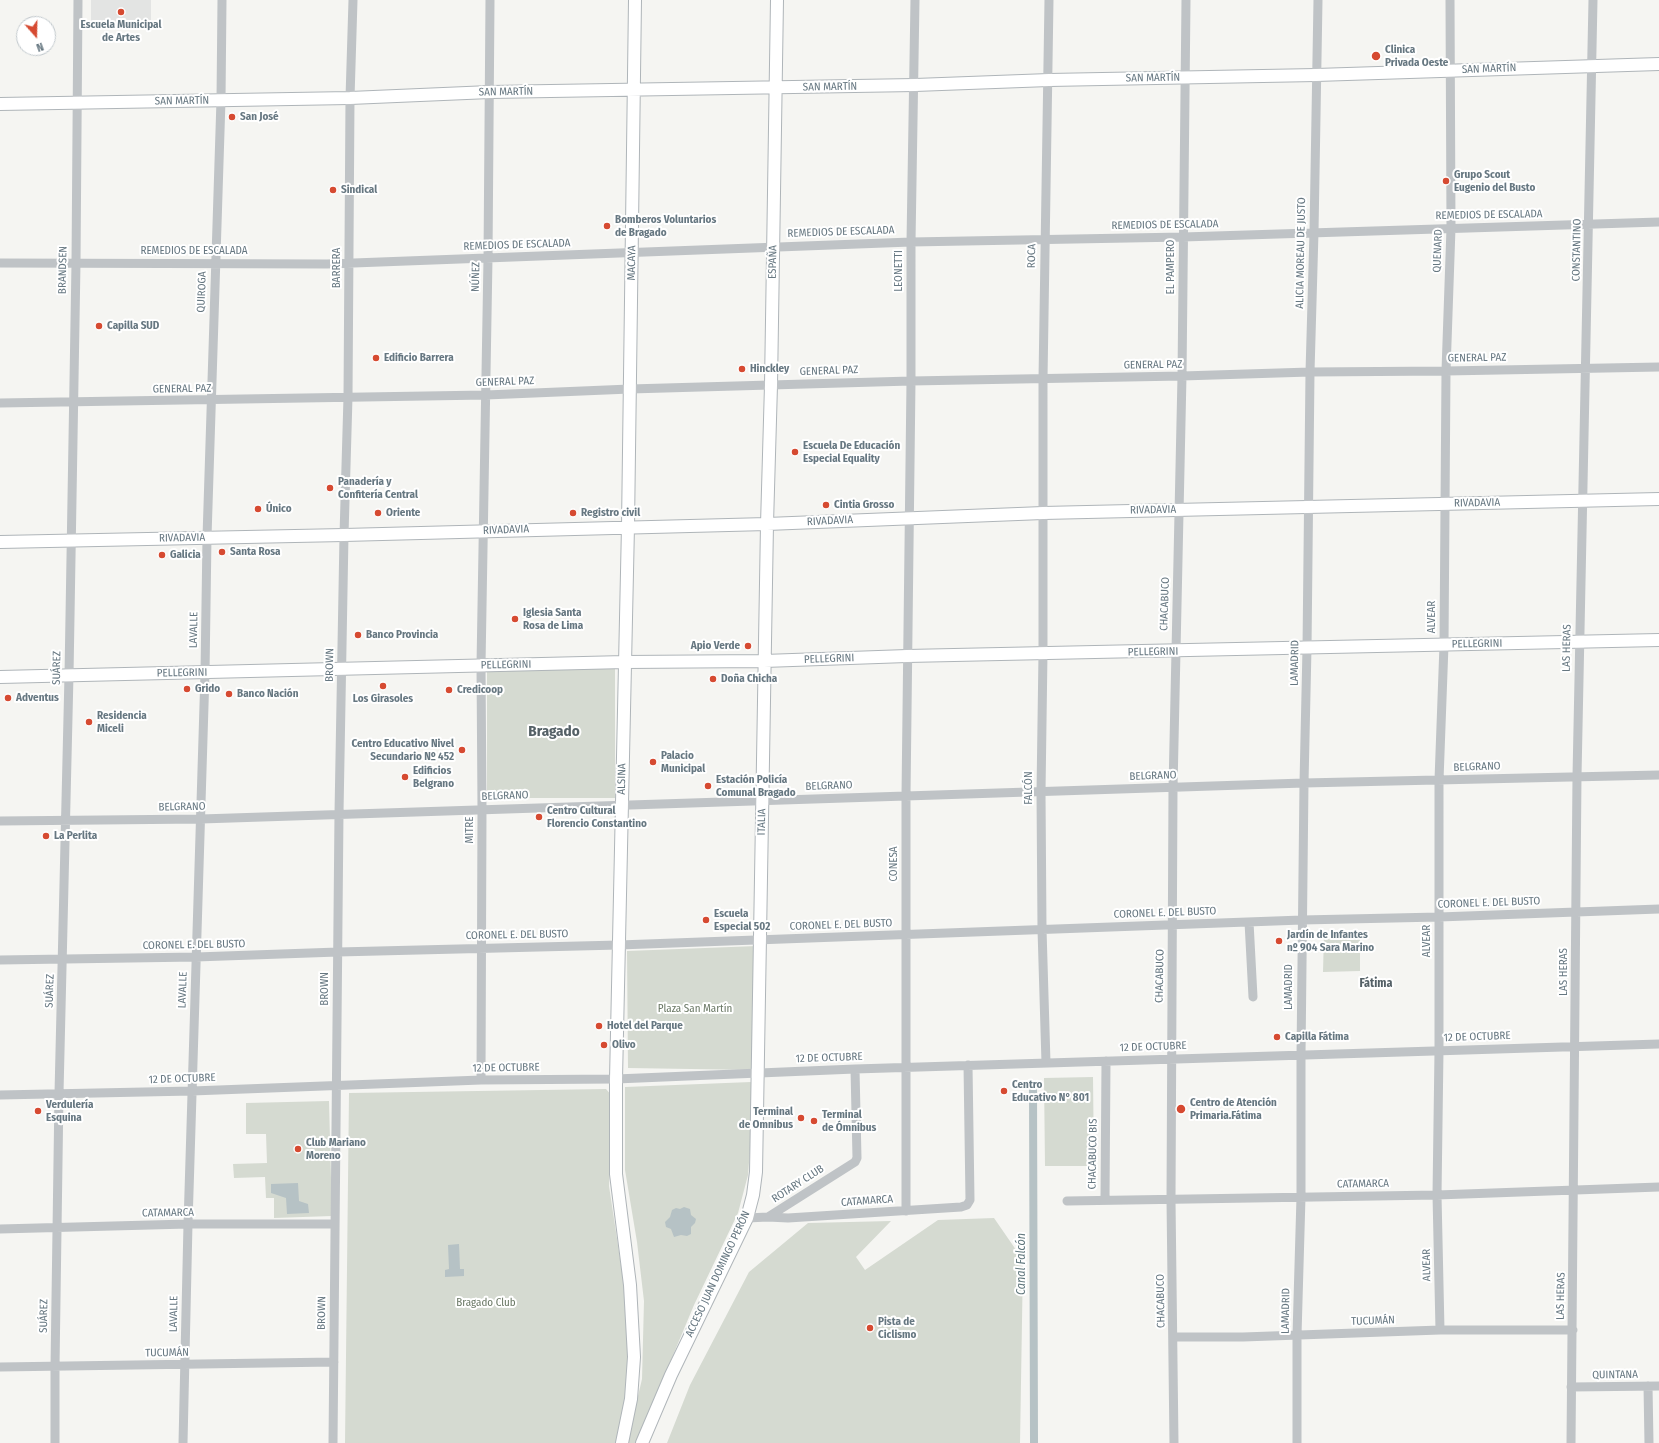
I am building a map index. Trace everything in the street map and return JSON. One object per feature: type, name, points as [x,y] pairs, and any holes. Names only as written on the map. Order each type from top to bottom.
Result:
[{"type":"main road","name":"MACAYA","points":[[628,526],[633,252],[635,0]]},
{"type":"main road","name":"ESPAÑA","points":[[767,524],[774,247],[777,0]]},
{"type":"main road","name":"SAN MARTÍN","points":[[0,104],[77,104],[350,98],[490,92],[915,85],[1049,80],[1316,75],[1659,64]]},
{"type":"main road","name":"RIVADAVIA","points":[[0,542],[344,535],[628,526],[767,524],[909,517],[1043,513],[1659,499]]},
{"type":"main road","name":"ITALIA","points":[[757,1073],[767,524]]},
{"type":"main road","name":"ALSINA","points":[[616,1079],[628,526]]},
{"type":"main road","name":"PELLEGRINI","points":[[0,677],[342,668],[625,662],[764,661],[907,656],[1659,640]]},
{"type":"main road","name":"ACCESO JUAN DOMINGO PERÓN","points":[[642,1443],[671,1375],[747,1218],[753,1195],[757,1154],[757,1073]]},
{"type":"main road","points":[[616,1079],[616,1174],[630,1285],[634,1357],[630,1399],[622,1443]]},
{"type":"street","name":"BRANDSEN","points":[[71,540],[76,263],[78,0]]},
{"type":"street","name":"QUIROGA","points":[[207,537],[221,100],[222,0]]},
{"type":"street","name":"BARRERA","points":[[344,535],[348,397],[350,98],[353,0]]},
{"type":"street","name":"NÚÑEZ","points":[[483,531],[488,258],[490,0]]},
{"type":"street","name":"LEONETTI","points":[[909,517],[912,381],[911,242],[915,85],[915,0]]},
{"type":"street","name":"ROCA","points":[[1043,513],[1043,379],[1049,80],[1049,0]]},
{"type":"street","name":"EL PAMPERO","points":[[1179,510],[1186,0]]},
{"type":"street","name":"ALICIA MOREAU DE JUSTO","points":[[1308,507],[1318,0]]},
{"type":"street","name":"QUENARD","points":[[1444,503],[1446,371],[1451,228],[1450,0]]},
{"type":"street","name":"CONSTANTINO","points":[[1582,501],[1593,0]]},
{"type":"street","name":"REMEDIOS DE ESCALADA","points":[[0,263],[349,263],[911,242],[1183,237],[1659,222]]},
{"type":"street","name":"GENERAL PAZ","points":[[0,403],[486,396],[630,389],[912,381],[1310,372],[1659,367]]},
{"type":"street","name":"LAS HERAS","points":[[1571,1443],[1577,776],[1582,501]]},
{"type":"street","name":"ALVEAR","points":[[1440,1330],[1437,1195],[1440,917],[1439,780],[1444,645],[1444,503]]},
{"type":"street","name":"LAMADRID","points":[[1297,1443],[1308,507]]},
{"type":"street","name":"CHACABUCO","points":[[1174,1443],[1171,1059],[1173,788],[1179,510]]},
{"type":"street","name":"FALCÓN","points":[[1043,513],[1041,792],[1042,929],[1046,1063]]},
{"type":"street","name":"CONESA","points":[[906,1211],[906,796],[909,517]]},
{"type":"street","name":"MITRE","points":[[481,1080],[483,531]]},
{"type":"street","name":"BROWN","points":[[333,1443],[339,813],[344,535]]},
{"type":"street","name":"LAVALLE","points":[[183,1443],[188,1224],[205,672],[207,537]]},
{"type":"street","name":"SUÁREZ","points":[[55,1443],[59,1093],[71,540]]},
{"type":"street","name":"BELGRANO","points":[[0,821],[201,819],[339,813],[1304,783],[1659,775]]},
{"type":"street","name":"CORONEL E. DEL BUSTO","points":[[0,960],[196,958],[338,952],[619,945],[1302,920],[1440,917],[1659,909]]},
{"type":"street","points":[[1249,922],[1253,997]]},
{"type":"street","name":"12 DE OCTUBRE","points":[[0,1095],[192,1091],[481,1080],[616,1079],[905,1067],[1659,1044]]},
{"type":"street","name":"CHACABUCO BIS","points":[[1105,1200],[1106,1061]]},
{"type":"street","name":"CATAMARCA","points":[[768,1217],[788,1218],[906,1211],[961,1207],[967,1205],[970,1200],[968,1065]]},
{"type":"street","name":"ROTARY CLUB","points":[[747,1218],[768,1217],[854,1162],[857,1158],[855,1069]]},
{"type":"street","name":"CATAMARCA","points":[[1067,1201],[1437,1195],[1659,1187]]},
{"type":"street","name":"CATAMARCA","points":[[0,1229],[57,1226],[188,1224],[336,1224]]},
{"type":"street","name":"TUCUMÁN","points":[[1174,1337],[1243,1337],[1440,1330],[1573,1330]]},
{"type":"street","name":"TUCUMÁN","points":[[0,1367],[334,1362]]},
{"type":"street","points":[[1648,1386],[1649,1443]]},
{"type":"street","name":"QUINTANA","points":[[1571,1387],[1659,1386]]},
{"type":"shaded area","name":"Escuela Municipal de Artes","points":[[91,0],[151,0],[151,24],[91,25]]},
{"type":"shaded area","points":[[298,1183],[299,1201],[308,1204],[309,1213],[287,1214],[286,1198],[271,1193],[271,1184]]},
{"type":"shaded area","points":[[684,1207],[690,1209],[691,1215],[696,1219],[695,1223],[691,1227],[691,1234],[687,1236],[681,1235],[674,1237],[671,1229],[666,1227],[665,1222],[670,1217],[672,1210]]},
{"type":"shaded area","points":[[459,1244],[460,1269],[464,1269],[464,1276],[445,1277],[445,1270],[449,1269],[448,1245]]},
{"type":"green space","points":[[487,669],[615,669],[615,798],[487,798]]},
{"type":"green space","points":[[1324,933],[1360,933],[1360,971],[1323,972]]},
{"type":"green space","name":"Plaza San Martín","points":[[757,946],[753,1070],[628,1068],[627,951]]},
{"type":"green space","points":[[1093,1077],[1094,1166],[1045,1166],[1044,1078]]},
{"type":"green space","points":[[751,1082],[751,1137],[748,1175],[738,1213],[694,1305],[648,1415],[638,1443],[627,1443],[642,1379],[644,1301],[637,1242],[625,1170],[625,1087]]},
{"type":"green space","name":"Bragado Club","points":[[606,1089],[612,1096],[609,1186],[624,1285],[629,1383],[618,1443],[345,1443],[349,1093]]},
{"type":"green space","name":"Club Mariano Moreno","points":[[329,1101],[332,1216],[274,1218],[274,1198],[266,1198],[265,1177],[234,1178],[233,1164],[267,1163],[266,1134],[246,1134],[246,1103]]},
{"type":"green space","name":"Pista de Ciclismo","points":[[994,1218],[1023,1260],[1020,1443],[667,1443],[690,1385],[749,1272],[808,1223],[891,1221],[856,1257],[865,1270],[938,1220]]},
{"type":"waterway","name":"Canal Falcón","points":[[1033,1084],[1034,1443]]},
{"type":"place","name":"Escuela Municipal de Artes","points":[[121,12]]},
{"type":"place","name":"Clinica Privada Oeste","points":[[1376,56]]},
{"type":"place","name":"San José","points":[[232,117]]},
{"type":"place","name":"Grupo Scout Eugenio del Busto","points":[[1446,181]]},
{"type":"place","name":"Sindical","points":[[333,190]]},
{"type":"place","name":"Bomberos Voluntarios de Bragado","points":[[607,226]]},
{"type":"place","name":"Capilla SUD","points":[[99,326]]},
{"type":"place","name":"Edificio Barrera","points":[[376,358]]},
{"type":"place","name":"Hinckley","points":[[742,369]]},
{"type":"place","name":"Escuela De Educación Especial Equality","points":[[795,452]]},
{"type":"place","name":"Panadería y Confitería Central","points":[[330,488]]},
{"type":"place","name":"Cintia Grosso","points":[[826,505]]},
{"type":"place","name":"Único","points":[[258,509]]},
{"type":"place","name":"Oriente","points":[[378,513]]},
{"type":"place","name":"Registro civil","points":[[573,513]]},
{"type":"place","name":"Santa Rosa","points":[[222,552]]},
{"type":"place","name":"Galicia","points":[[162,555]]},
{"type":"place","name":"Iglesia Santa Rosa de Lima","points":[[515,619]]},
{"type":"place","name":"Banco Provincia","points":[[358,635]]},
{"type":"place","name":"Apio Verde","points":[[748,646]]},
{"type":"place","name":"Doña Chicha","points":[[713,679]]},
{"type":"place","name":"Los Girasoles","points":[[383,686]]},
{"type":"place","name":"Grido","points":[[187,689]]},
{"type":"place","name":"Credicoop","points":[[449,690]]},
{"type":"place","name":"Banco Nación","points":[[229,694]]},
{"type":"place","name":"Adventus","points":[[8,698]]},
{"type":"place","name":"Residencia Miceli","points":[[89,722]]},
{"type":"place","name":"Centro Educativo Nivel Secundario Nº 452","points":[[462,750]]},
{"type":"place","name":"Palacio Municipal","points":[[653,762]]},
{"type":"place","name":"Edificios Belgrano","points":[[405,777]]},
{"type":"place","name":"Estación Policía Comunal Bragado","points":[[708,786]]},
{"type":"place","name":"Centro Cultural Florencio Constantino","points":[[539,817]]},
{"type":"place","name":"La Perlita","points":[[46,836]]},
{"type":"place","name":"Escuela Especial 502","points":[[706,920]]},
{"type":"place","name":"Jardín de Infantes nº 904 Sara Marino","points":[[1279,941]]},
{"type":"place","name":"Hotel del Parque","points":[[599,1026]]},
{"type":"place","name":"Capilla Fátima","points":[[1277,1037]]},
{"type":"place","name":"Olivo","points":[[604,1045]]},
{"type":"place","name":"Centro Educativo N° 801","points":[[1004,1091]]},
{"type":"place","name":"Centro de Atención Primaria.Fátima","points":[[1181,1109]]},
{"type":"place","name":"Verdulería Esquina","points":[[38,1111]]},
{"type":"place","name":"Terminal de Omnibus","points":[[801,1118]]},
{"type":"place","name":"Terminal de Ómnibus","points":[[814,1121]]},
{"type":"place","name":"Club Mariano Moreno","points":[[298,1149]]},
{"type":"place","name":"Pista de Ciclismo","points":[[870,1328]]},
{"type":"district","name":"Bragado","points":[[554,732]]},
{"type":"district","name":"Fátima","points":[[1376,984]]}]
